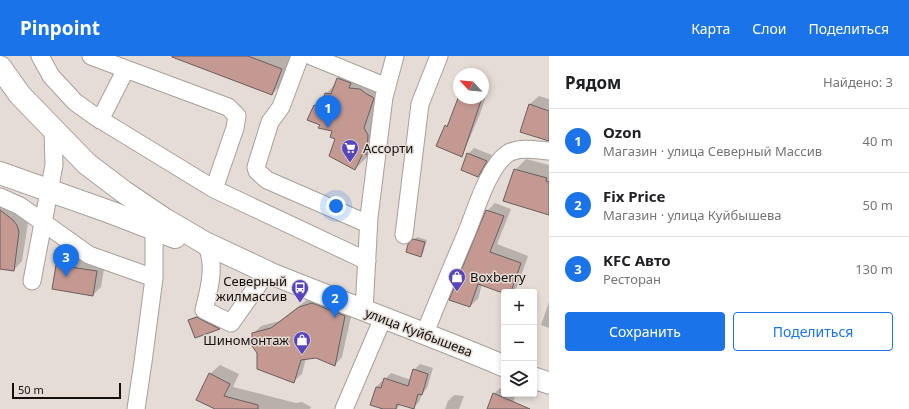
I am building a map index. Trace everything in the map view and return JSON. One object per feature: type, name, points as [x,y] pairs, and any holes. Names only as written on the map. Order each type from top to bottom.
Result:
[{"type":"highway","points":[[0,67],[20,95],[53,131],[87,164],[124,192],[207,247]]},
{"type":"highway","points":[[0,174],[207,247],[267,272]]},
{"type":"main road","name":"улица Куйбышева","points":[[267,272],[425,333],[501,365]]},
{"type":"main road","points":[[537,379],[549,383]]},
{"type":"street","points":[[40,56],[51,76],[76,102],[100,120],[214,189],[367,261]]},
{"type":"street","points":[[91,56],[228,107],[237,116],[235,128],[214,189]]},
{"type":"street","points":[[300,56],[281,107],[270,122],[256,166],[257,171],[267,180],[368,224]]},
{"type":"street","points":[[311,56],[387,87]]},
{"type":"street","points":[[344,409],[373,314],[367,261],[368,224],[384,97],[395,56]]},
{"type":"street","points":[[404,236],[420,104],[439,56]]},
{"type":"street","points":[[100,120],[126,69]]},
{"type":"street","points":[[32,281],[54,165],[53,131]]},
{"type":"street","points":[[425,333],[482,194],[498,162],[508,153],[519,150],[529,149],[549,151]]},
{"type":"street","points":[[0,197],[20,206],[89,254],[154,278]]},
{"type":"street","points":[[136,409],[144,362],[154,278],[154,229]]},
{"type":"street","points":[[207,247],[211,282],[204,310],[231,323],[267,272]]},
{"type":"building","points":[[172,56],[248,56],[282,69],[272,95]]},
{"type":"building","points":[[337,78],[351,83],[349,88],[360,89],[374,98],[364,128],[368,135],[367,155],[363,153],[355,170],[329,156],[335,139],[330,137],[332,131],[318,128],[320,125],[307,120],[314,105],[321,108],[325,93],[331,94]]},
{"type":"building","points":[[456,104],[480,104],[462,157],[436,146],[445,125],[447,127]]},
{"type":"building","points":[[529,104],[549,111],[549,141],[520,132]]},
{"type":"building","points":[[467,153],[487,161],[478,177],[461,170]]},
{"type":"building","points":[[514,169],[547,178],[546,181],[549,182],[549,215],[503,201]]},
{"type":"building","points":[[0,210],[13,220],[17,225],[19,232],[14,271],[0,269]]},
{"type":"building","points":[[486,210],[504,216],[490,252],[521,263],[512,289],[501,289],[500,292],[478,284],[470,307],[449,300]]},
{"type":"building","points":[[413,239],[425,242],[421,257],[406,252],[408,244]]},
{"type":"building","points":[[56,265],[97,271],[93,296],[52,289]]},
{"type":"building","points":[[312,303],[345,316],[335,366],[316,358],[301,360],[294,383],[257,369],[257,353],[252,346],[252,333],[271,328],[299,307]]},
{"type":"building","points":[[197,317],[220,329],[195,338],[188,320]]},
{"type":"building","points":[[413,369],[428,374],[422,395],[418,394],[414,409],[397,404],[396,409],[383,409],[370,405],[376,387],[381,388],[384,378],[408,386]]},
{"type":"building","points":[[209,373],[230,384],[224,396],[258,405],[258,409],[215,409],[196,400]]},
{"type":"building","points":[[493,393],[530,409],[487,409]]},
{"type":"place","name":"Ozon","points":[[328,128]]},
{"type":"place","name":"Ассорти","points":[[350,163]]},
{"type":"place","name":"KFC Авто","points":[[66,277]]},
{"type":"place","name":"Boxberry","points":[[457,292]]},
{"type":"place","name":"Северный жилмассив","points":[[300,303]]},
{"type":"place","name":"Fix Price","points":[[335,318]]},
{"type":"place","name":"Шиномонтаж","points":[[302,355]]}]
